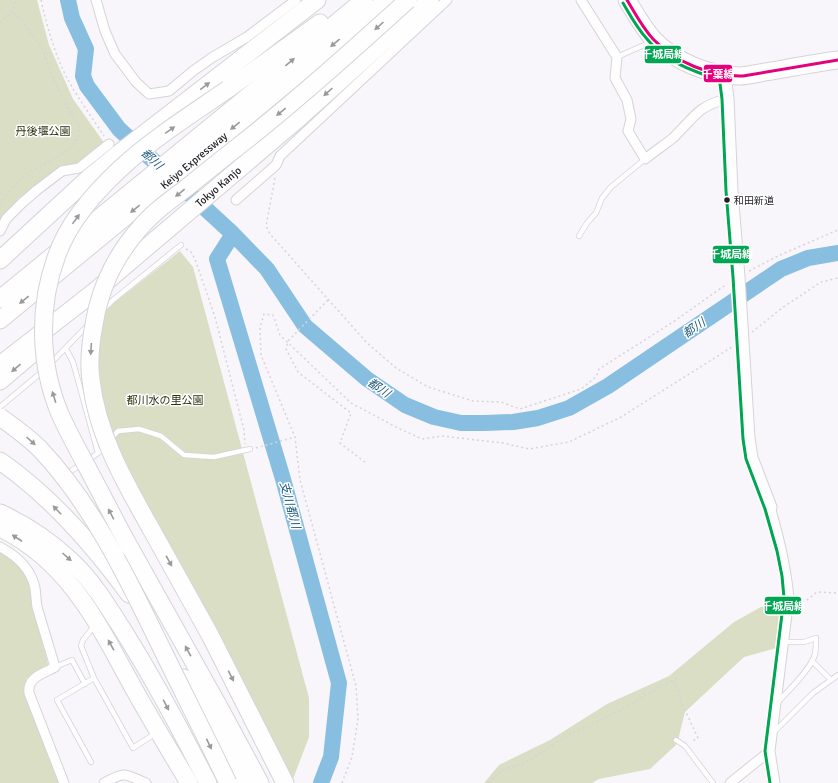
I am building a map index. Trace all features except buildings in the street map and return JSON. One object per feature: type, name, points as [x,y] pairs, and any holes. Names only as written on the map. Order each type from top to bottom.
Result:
[{"type":"highway","points":[[0,260],[91,176],[114,149],[163,118],[317,0]]},
{"type":"highway","points":[[260,783],[216,700],[130,548],[60,414],[49,378],[44,351],[43,316],[45,299],[57,254],[72,224],[99,190],[121,167],[139,152],[352,0]]},
{"type":"highway","name":"Keiyo Expressway","points":[[0,299],[364,0]]},
{"type":"highway","name":"Keiyo Expressway","points":[[0,320],[387,0]]},
{"type":"highway","points":[[284,782],[210,635],[150,527],[107,442],[97,411],[91,379],[91,345],[96,312],[100,296],[113,266],[139,229],[161,208],[286,109],[408,0]]},
{"type":"highway","name":"Tokyo Kanjo","points":[[0,365],[94,292],[299,118],[430,0]]},
{"type":"highway","points":[[627,0],[655,40],[676,57],[699,69],[724,75],[741,76],[838,60]]},
{"type":"highway","points":[[0,249],[28,223],[69,190],[91,176]]},
{"type":"highway","points":[[0,381],[77,313],[94,292]]},
{"type":"highway","points":[[0,417],[40,449],[64,477],[100,530],[130,582],[228,783]]},
{"type":"highway","points":[[0,461],[42,494],[116,575],[161,640],[246,783]]},
{"type":"highway","points":[[0,513],[23,524],[50,543],[92,582],[148,671],[208,783]]},
{"type":"highway","points":[[0,528],[40,554],[58,570],[97,622],[189,783]]},
{"type":"street","points":[[96,0],[105,31],[115,54],[136,82],[149,94],[168,90],[213,57],[247,37],[296,0]]},
{"type":"street","points":[[236,200],[276,165],[280,156],[447,0]]},
{"type":"street","points":[[581,0],[617,57],[615,78],[627,100],[631,119],[628,132],[645,159],[672,138],[698,111],[708,104],[727,99]]},
{"type":"street","points":[[724,75],[727,99],[731,191],[751,458],[770,507],[787,575],[789,598],[770,751],[775,783]]},
{"type":"street","points":[[0,231],[6,220],[22,203],[62,171],[79,168],[114,149]]},
{"type":"street","points":[[0,547],[18,558],[32,579],[35,589],[36,602],[55,667],[32,679],[28,687],[64,783]]},
{"type":"street","points":[[730,783],[770,751]]},
{"type":"street","points":[[104,783],[118,775],[128,775],[146,783]]},
{"type":"lane","points":[[617,57],[655,40]]},
{"type":"lane","points":[[579,236],[596,212],[602,198],[611,187],[645,159]]},
{"type":"lane","points":[[0,407],[66,349],[113,300],[181,245]]},
{"type":"lane","points":[[66,349],[73,362],[98,453]]},
{"type":"lane","points":[[56,481],[98,453],[118,431],[139,429],[162,436],[184,455],[214,457],[248,450]]},
{"type":"lane","points":[[97,622],[83,640],[81,646],[94,678],[133,748],[159,731]]},
{"type":"lane","points":[[777,704],[795,684],[812,661],[815,653],[816,638],[804,642],[783,642]]},
{"type":"lane","points":[[55,667],[72,660],[85,684]]},
{"type":"lane","points":[[812,661],[831,680]]},
{"type":"lane","points":[[772,734],[813,693],[838,675]]},
{"type":"lane","points":[[91,762],[57,700],[94,678]]},
{"type":"lane","points":[[676,740],[685,746],[713,783]]},
{"type":"path","points":[[0,23],[12,11],[16,0]]},
{"type":"path","points":[[40,0],[51,41],[66,76],[86,109],[114,149]]},
{"type":"path","points":[[0,204],[16,183],[76,143],[80,132],[79,127],[54,81],[42,48],[22,21],[12,11]]},
{"type":"path","points":[[276,177],[266,226],[270,234],[367,344],[396,368],[428,387],[473,401],[501,402],[520,409],[581,389],[596,377],[599,368],[673,322],[738,276],[780,255],[838,230]]},
{"type":"path","points":[[181,245],[191,252],[195,259],[214,317],[248,450],[295,437]]},
{"type":"path","points":[[342,783],[352,757],[358,719],[356,686],[300,480],[295,437],[261,355],[260,328],[264,314],[273,314],[280,335],[288,341],[351,404],[400,430],[422,439],[442,436],[503,443],[529,448],[569,442],[621,417],[742,341],[762,323],[821,282],[838,278]]},
{"type":"path","points":[[328,300],[288,341],[286,349],[298,372],[351,413],[340,443],[366,463]]},
{"type":"path","points":[[789,598],[800,604],[817,592],[838,593]]},
{"type":"path","points":[[488,783],[503,770],[526,762],[569,734],[623,709],[662,685],[680,678]]},
{"type":"path","points":[[674,681],[684,708],[698,738],[685,746]]},
{"type":"green space","name":"丹後堰公園","points":[[0,0],[37,0],[49,45],[73,99],[105,144],[0,224]]},
{"type":"green space","name":"都川水の里公園","points":[[180,251],[193,267],[309,698],[309,737],[293,779],[120,458],[106,419],[98,379],[100,338],[106,309]]},
{"type":"green space","points":[[0,551],[16,563],[24,572],[29,583],[32,607],[42,637],[48,664],[46,667],[26,680],[62,783],[0,783]]},
{"type":"green space","points":[[779,597],[793,597],[780,647],[744,657],[685,712],[677,744],[650,769],[599,779],[592,783],[484,783],[499,765],[550,740],[607,704],[669,676],[734,622]]},
{"type":"waterway","name":"都川","points":[[68,0],[72,18],[86,49],[83,76],[87,86],[119,129],[233,234],[267,269],[305,326],[367,379],[405,405],[434,417],[461,423],[513,422],[538,418],[569,408],[608,386],[781,269],[808,258],[838,253]]},
{"type":"waterway","name":"支川都川","points":[[233,234],[217,259],[283,479],[339,683],[331,757],[321,783]]},
{"type":"transit line","name":"千葉線","points":[[627,0],[645,30],[653,39],[672,55],[706,71],[731,76],[743,76],[838,60]]},
{"type":"transit line","name":"千城局線","points":[[623,3],[643,35],[663,54],[681,66],[723,80]]},
{"type":"transit line","name":"千城局線","points":[[719,76],[722,99],[726,191],[743,439],[746,459],[765,509],[777,551],[782,576],[784,598],[765,751],[770,783]]},
{"type":"place","name":"和田新道","points":[[727,200]]}]
